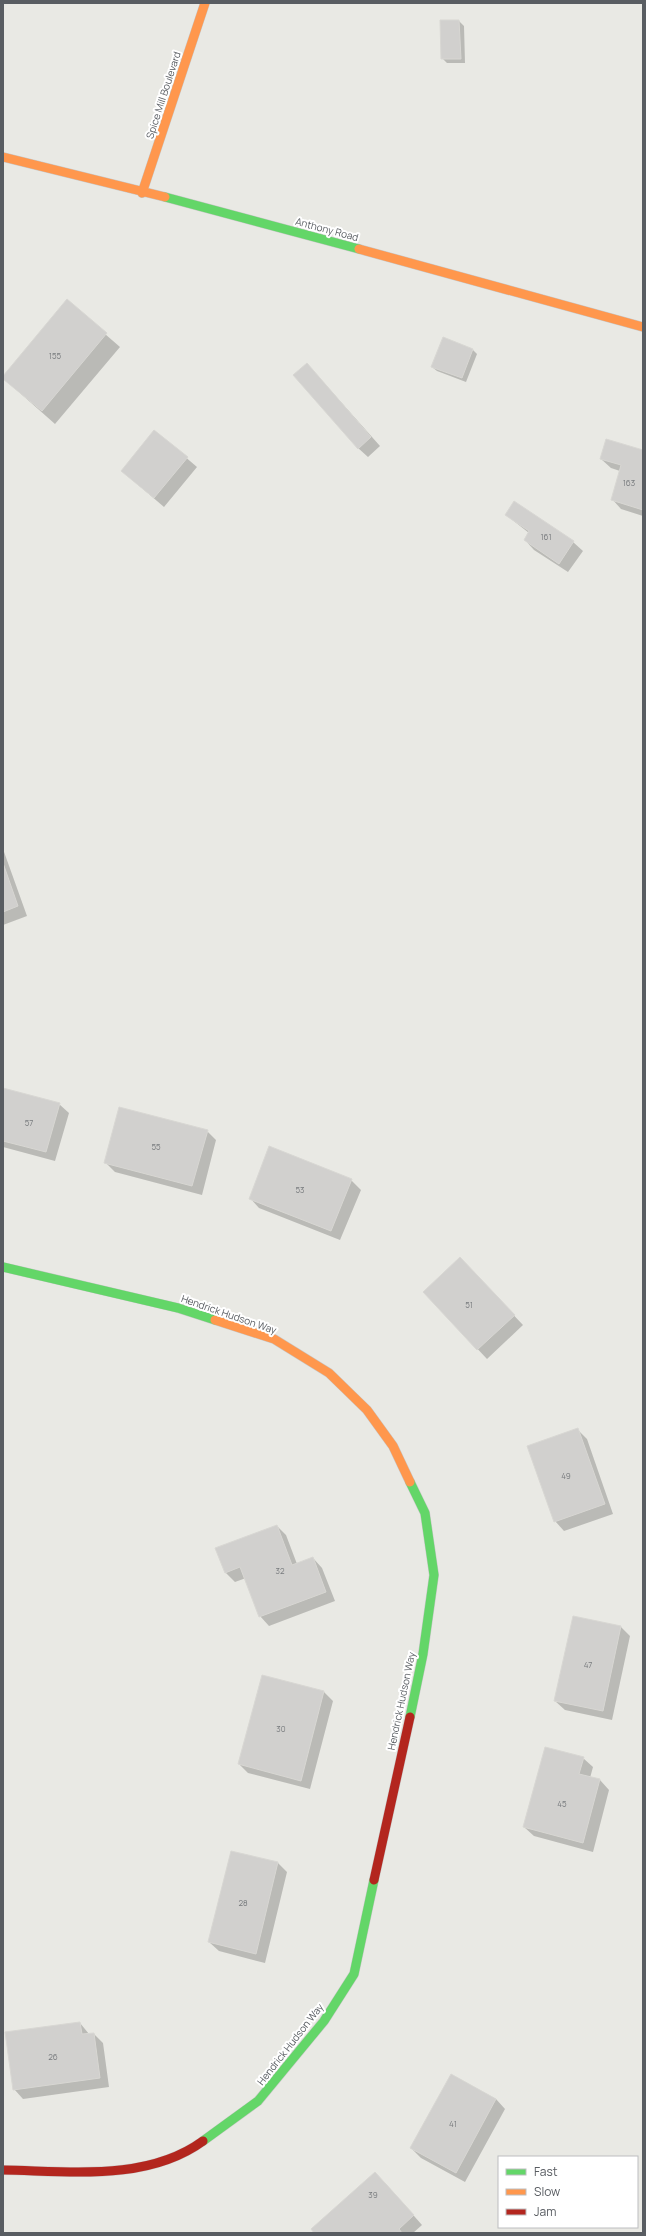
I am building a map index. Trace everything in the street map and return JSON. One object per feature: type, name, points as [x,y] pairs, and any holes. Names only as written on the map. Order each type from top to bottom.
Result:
[{"type":"street","name":"Spice Mill Boulevard","points":[[142,193],[204,3]]},
{"type":"street","name":"Anthony Road","points":[[3,157],[142,193],[240,216],[643,327]]},
{"type":"street","name":"Hendrick Hudson Way","points":[[3,1267],[178,1308],[274,1340],[329,1373],[367,1410],[393,1446],[425,1513],[434,1575],[422,1654],[354,1974],[324,2021],[258,2101],[199,2144],[154,2165],[112,2171],[3,2170]]},
{"type":"building","points":[[440,20],[459,20],[461,59],[441,59]]},
{"type":"building","points":[[67,299],[107,333],[42,411],[3,379],[3,376]]},
{"type":"building","points":[[443,337],[473,349],[462,378],[431,367]]},
{"type":"building","points":[[307,363],[371,437],[358,449],[293,375]]},
{"type":"building","points":[[154,430],[188,457],[154,498],[121,471]]},
{"type":"building","points":[[606,439],[643,450],[643,510],[611,500],[621,465],[600,459]]},
{"type":"building","points":[[514,501],[574,541],[559,564],[524,540],[529,531],[505,515]]},
{"type":"building","points":[[3,863],[18,906],[3,912]]},
{"type":"building","points":[[3,1088],[60,1103],[46,1152],[3,1141]]},
{"type":"building","points":[[119,1107],[208,1130],[192,1186],[104,1163]]},
{"type":"building","points":[[269,1146],[352,1179],[331,1231],[249,1199]]},
{"type":"building","points":[[460,1257],[515,1315],[477,1350],[423,1292]]},
{"type":"building","points":[[578,1428],[605,1504],[554,1522],[527,1446]]},
{"type":"building","points":[[277,1525],[292,1565],[313,1557],[326,1592],[259,1617],[240,1567],[225,1573],[215,1548]]},
{"type":"building","points":[[573,1616],[621,1626],[603,1711],[554,1701]]},
{"type":"building","points":[[262,1675],[324,1691],[301,1781],[238,1764]]},
{"type":"building","points":[[545,1747],[584,1757],[579,1774],[600,1779],[583,1843],[523,1827]]},
{"type":"building","points":[[231,1851],[278,1862],[256,1954],[208,1942]]},
{"type":"building","points":[[80,2022],[82,2034],[94,2033],[100,2078],[13,2090],[5,2032]]},
{"type":"building","points":[[451,2074],[496,2099],[456,2173],[410,2148]]},
{"type":"building","points":[[375,2172],[414,2215],[399,2229],[402,2233],[314,2233],[311,2229]]},
{"type":"traffic: fast","points":[[165,197],[359,249]]},
{"type":"traffic: fast","points":[[3,1267],[178,1308],[215,1320]]},
{"type":"traffic: fast","points":[[410,1482],[425,1513],[434,1575],[423,1654],[410,1717]]},
{"type":"traffic: fast","points":[[203,2141],[258,2101],[324,2021],[354,1974],[374,1880]]},
{"type":"traffic: slow","points":[[142,193],[205,3]]},
{"type":"traffic: slow","points":[[3,157],[165,197]]},
{"type":"traffic: slow","points":[[359,249],[643,327]]},
{"type":"traffic: slow","points":[[215,1320],[274,1339],[329,1373],[367,1410],[393,1446],[410,1482]]},
{"type":"traffic: jam","points":[[374,1880],[410,1717]]},
{"type":"traffic: jam","points":[[3,2170],[80,2172],[132,2168],[157,2163],[181,2154],[203,2141]]}]
